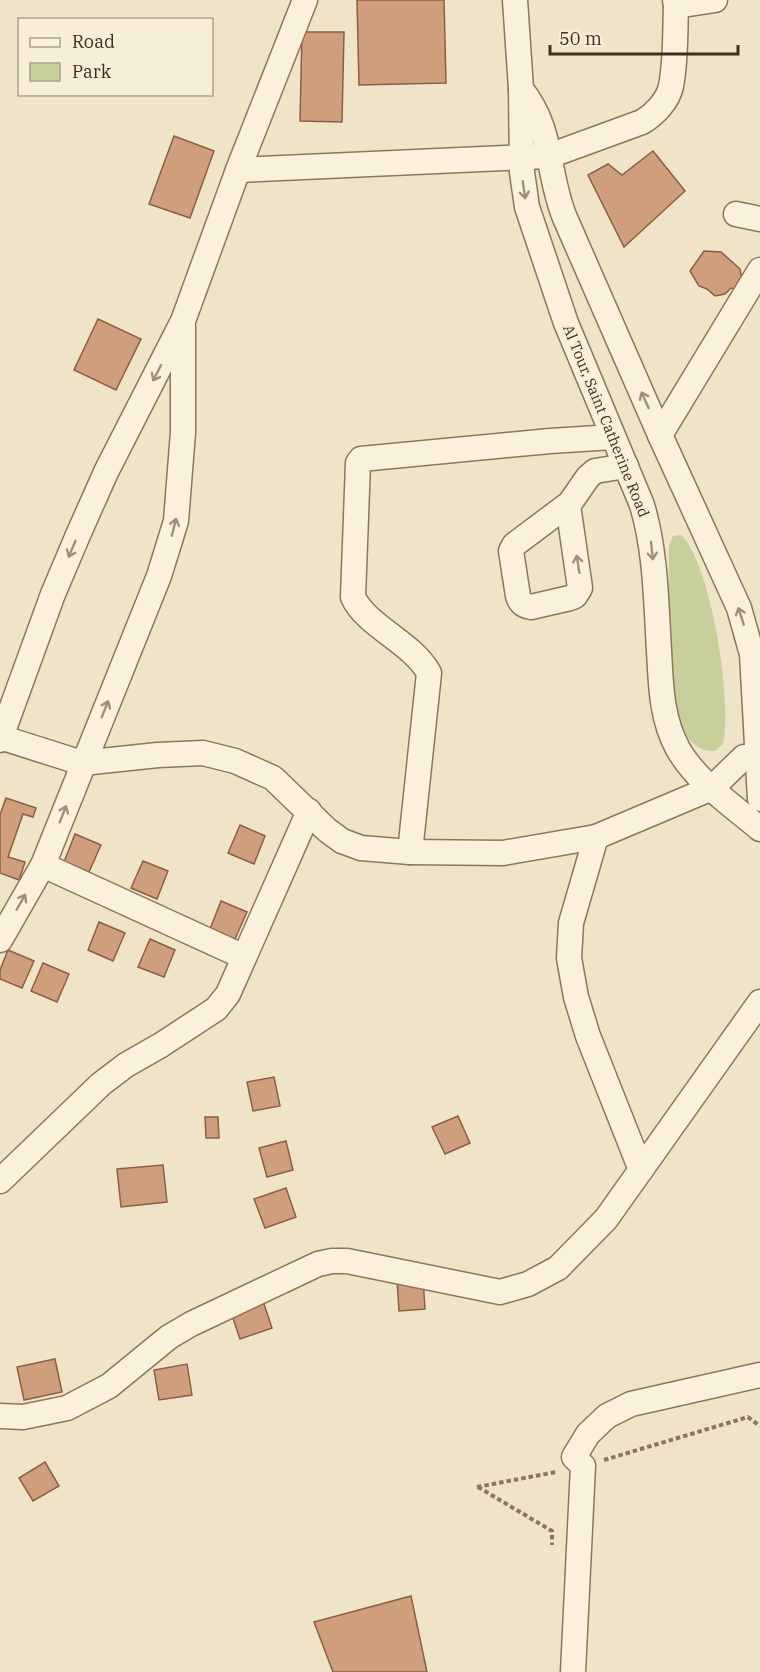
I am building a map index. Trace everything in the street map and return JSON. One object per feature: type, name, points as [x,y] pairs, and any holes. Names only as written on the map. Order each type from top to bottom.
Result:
[{"type":"street","points":[[305,0],[238,170],[183,321],[106,472],[78,535],[53,594],[0,738],[82,763],[203,753],[235,761],[273,778],[327,830],[342,841],[361,848],[410,852],[502,854],[596,837],[712,788],[754,748]]},
{"type":"street","name":"Al Tour, Saint Catherine Road","points":[[515,0],[524,190],[532,224],[566,323],[642,505],[651,542],[664,714],[679,749],[689,765],[760,829]]},
{"type":"street","points":[[238,170],[549,156],[651,117],[670,88],[675,3],[715,0]]},
{"type":"street","points":[[521,89],[543,125],[561,209],[739,608],[756,658],[754,748],[760,799]]},
{"type":"street","points":[[736,214],[760,219]]},
{"type":"street","points":[[660,435],[760,270]]},
{"type":"street","points":[[0,940],[43,865],[82,763],[159,576],[176,521],[183,432],[183,321]]},
{"type":"street","points":[[410,852],[429,674],[423,662],[356,604],[353,597],[358,463],[361,459],[613,437]]},
{"type":"street","points":[[568,505],[595,471],[626,466]]},
{"type":"street","points":[[689,765],[708,768],[727,765],[754,748]]},
{"type":"street","points":[[0,1181],[101,1084],[126,1065],[216,1009],[228,994],[309,811]]},
{"type":"street","points":[[596,837],[571,923],[569,958],[576,997],[588,1036],[641,1170]]},
{"type":"street","points":[[43,865],[244,957]]},
{"type":"street","points":[[0,1416],[23,1417],[67,1408],[109,1386],[169,1337],[191,1324],[318,1264],[347,1261],[500,1292],[528,1284],[558,1268],[606,1219],[760,1002]]},
{"type":"street","points":[[573,1672],[583,1466],[574,1457],[588,1434],[607,1416],[631,1404],[760,1375]]},
{"type":"path","points":[[553,1555],[552,1531],[477,1486],[583,1466],[748,1417],[760,1426]]},
{"type":"green space","points":[[681,535],[692,550],[702,574],[717,635],[725,698],[725,724],[723,744],[715,751],[703,749],[687,738],[680,727],[676,713],[669,635],[669,545],[673,536]]},
{"type":"building","points":[[357,0],[444,0],[446,83],[359,85]]},
{"type":"building","points":[[302,32],[344,32],[342,122],[300,121]]},
{"type":"building","points":[[174,136],[214,151],[190,218],[149,204]]},
{"type":"building","points":[[653,151],[685,191],[624,247],[588,175],[608,164],[622,175]]},
{"type":"building","points":[[704,251],[721,252],[740,269],[742,280],[735,289],[731,288],[725,294],[715,296],[699,286],[690,271]]},
{"type":"building","points":[[98,319],[141,339],[116,390],[74,370]]},
{"type":"building","points":[[6,798],[36,808],[33,817],[23,814],[8,857],[25,862],[19,880],[0,873],[0,815]]},
{"type":"building","points":[[240,825],[265,836],[254,864],[228,853]]},
{"type":"building","points":[[75,834],[101,845],[89,872],[64,862]]},
{"type":"building","points":[[143,861],[168,871],[157,899],[131,888]]},
{"type":"building","points":[[221,901],[247,912],[235,939],[210,929]]},
{"type":"building","points":[[99,922],[125,933],[113,961],[88,950]]},
{"type":"building","points":[[150,939],[175,950],[164,977],[138,967]]},
{"type":"building","points":[[8,950],[34,961],[22,988],[0,979],[0,970]]},
{"type":"building","points":[[43,963],[69,974],[57,1002],[31,991]]},
{"type":"building","points":[[274,1077],[280,1106],[253,1111],[247,1082]]},
{"type":"building","points":[[458,1116],[470,1143],[445,1154],[432,1127]]},
{"type":"building","points":[[205,1117],[218,1117],[219,1138],[206,1138]]},
{"type":"building","points":[[286,1141],[293,1170],[267,1177],[259,1148]]},
{"type":"building","points":[[163,1165],[167,1202],[121,1207],[117,1169]]},
{"type":"building","points":[[286,1188],[296,1217],[265,1228],[254,1199]]},
{"type":"building","points":[[423,1278],[425,1309],[399,1311],[397,1279]]},
{"type":"building","points":[[262,1298],[272,1328],[240,1339],[230,1309]]},
{"type":"building","points":[[55,1359],[62,1392],[24,1400],[17,1367]]},
{"type":"building","points":[[187,1364],[192,1395],[159,1400],[154,1370]]},
{"type":"building","points":[[45,1462],[59,1486],[33,1501],[19,1478]]},
{"type":"building","points":[[411,1596],[427,1672],[333,1672],[314,1622]]}]
